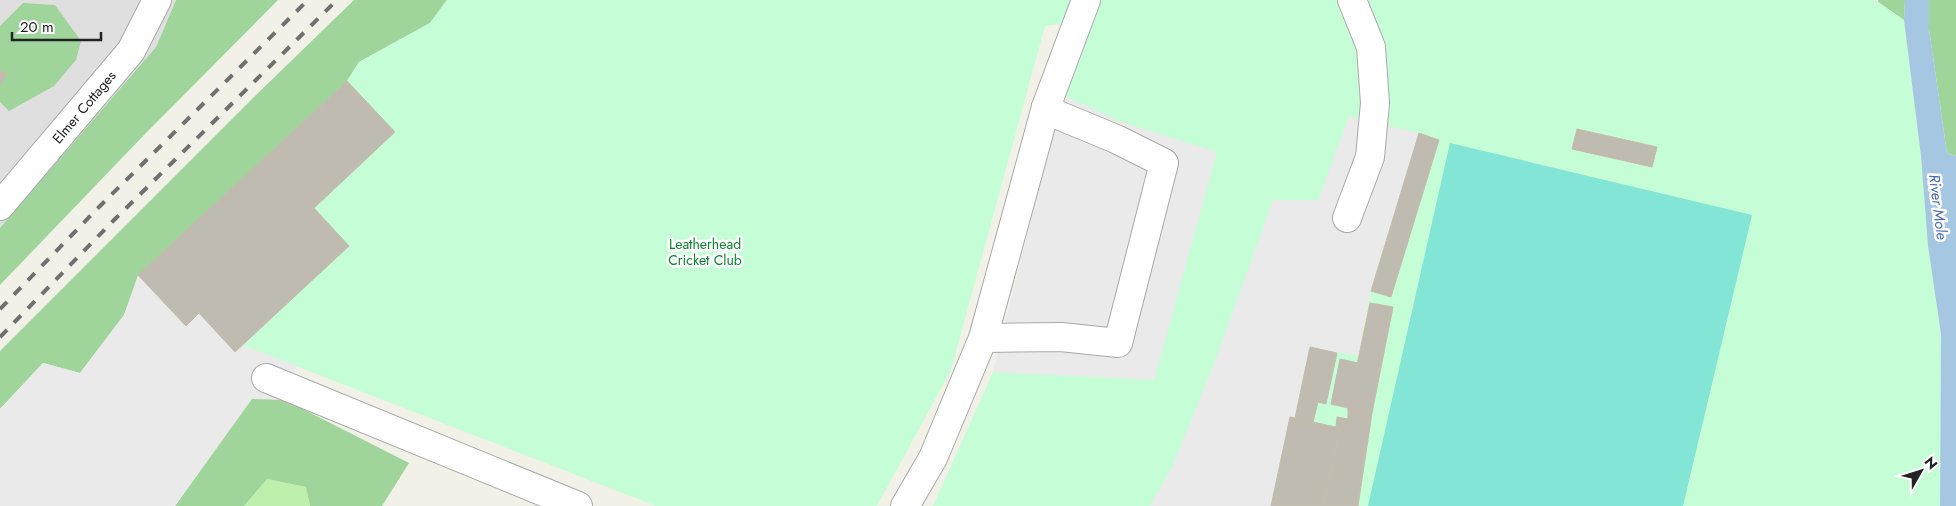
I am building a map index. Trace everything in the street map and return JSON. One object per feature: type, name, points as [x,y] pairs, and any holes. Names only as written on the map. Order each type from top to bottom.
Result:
[{"type":"lane","name":"Elmer Cottages","points":[[0,206],[131,51],[157,0]]},
{"type":"lane","points":[[906,506],[933,458],[983,338],[1046,107],[1086,0]]},
{"type":"lane","points":[[1347,218],[1370,157],[1375,103],[1372,47],[1352,0]]},
{"type":"lane","points":[[983,338],[1061,337],[1118,343],[1164,163],[1116,139],[1058,115],[1046,107]]},
{"type":"lane","points":[[266,378],[578,506]]},
{"type":"shaded area","points":[[0,0],[176,0],[156,47],[0,228]]},
{"type":"shaded area","points":[[1063,95],[1119,121],[1217,152],[1154,380],[993,372]]},
{"type":"shaded area","points":[[1349,116],[1419,133],[1371,291],[1359,356],[1310,347],[1295,418],[1290,417],[1271,506],[1150,506],[1172,467],[1215,361],[1273,200],[1318,200]]},
{"type":"shaded area","points":[[1450,143],[1752,215],[1683,506],[1368,506]]},
{"type":"shaded area","points":[[138,275],[186,326],[199,313],[235,352],[242,345],[297,366],[285,400],[252,399],[175,506],[0,506],[0,409],[43,363],[80,373],[124,315]]},
{"type":"green space","points":[[176,0],[278,0],[145,134],[0,285],[0,228],[156,47]]},
{"type":"green space","points":[[354,0],[447,0],[430,23],[359,62],[347,81],[139,275],[124,315],[80,373],[43,363],[0,409],[0,351],[255,96]]},
{"type":"green space","name":"Leatherhead Cricket Club","points":[[447,0],[1872,0],[1878,2],[1904,20],[1921,156],[1928,246],[1941,334],[1940,506],[933,506],[993,372],[1058,115],[1076,22],[1045,26],[951,370],[877,506],[656,506],[242,345],[349,246],[314,208],[395,132],[347,81],[359,62],[430,23]]},
{"type":"green space","points":[[1878,0],[1905,0],[1904,20],[1878,2]]},
{"type":"green space","points":[[1929,0],[1956,0],[1956,156],[1947,153],[1929,29]]},
{"type":"green space","points":[[23,3],[55,5],[81,41],[76,60],[54,86],[9,111],[0,102],[0,26]]},
{"type":"green space","points":[[252,398],[285,400],[409,463],[382,506],[310,506],[306,487],[267,479],[244,506],[175,506]]},
{"type":"green space","points":[[267,479],[306,487],[310,506],[244,506]]},
{"type":"water","name":"River Mole","points":[[1905,0],[1929,0],[1929,29],[1947,153],[1956,156],[1956,506],[1940,506],[1941,334],[1928,246],[1921,156],[1904,20]]},
{"type":"building","points":[[0,70],[7,75],[0,85]]},
{"type":"building","points":[[347,81],[395,132],[314,208],[349,246],[235,352],[199,313],[186,326],[138,275]]},
{"type":"building","points":[[1577,129],[1657,147],[1652,167],[1572,149]]},
{"type":"building","points":[[1419,133],[1439,140],[1391,297],[1371,291]]},
{"type":"building","points":[[1370,303],[1393,307],[1372,413],[1348,408]]},
{"type":"building","points":[[1310,347],[1337,353],[1326,404],[1318,402],[1313,422],[1295,418]]},
{"type":"building","points":[[1340,359],[1358,363],[1348,408],[1331,404]]},
{"type":"building","points":[[1348,408],[1372,413],[1358,506],[1323,506],[1340,428],[1336,427],[1337,417],[1348,419]]},
{"type":"building","points":[[1290,417],[1340,428],[1323,506],[1271,506]]},
{"type":"railway","points":[[0,309],[99,207],[308,0]]},
{"type":"railway","points":[[0,337],[114,220],[337,0]]}]
